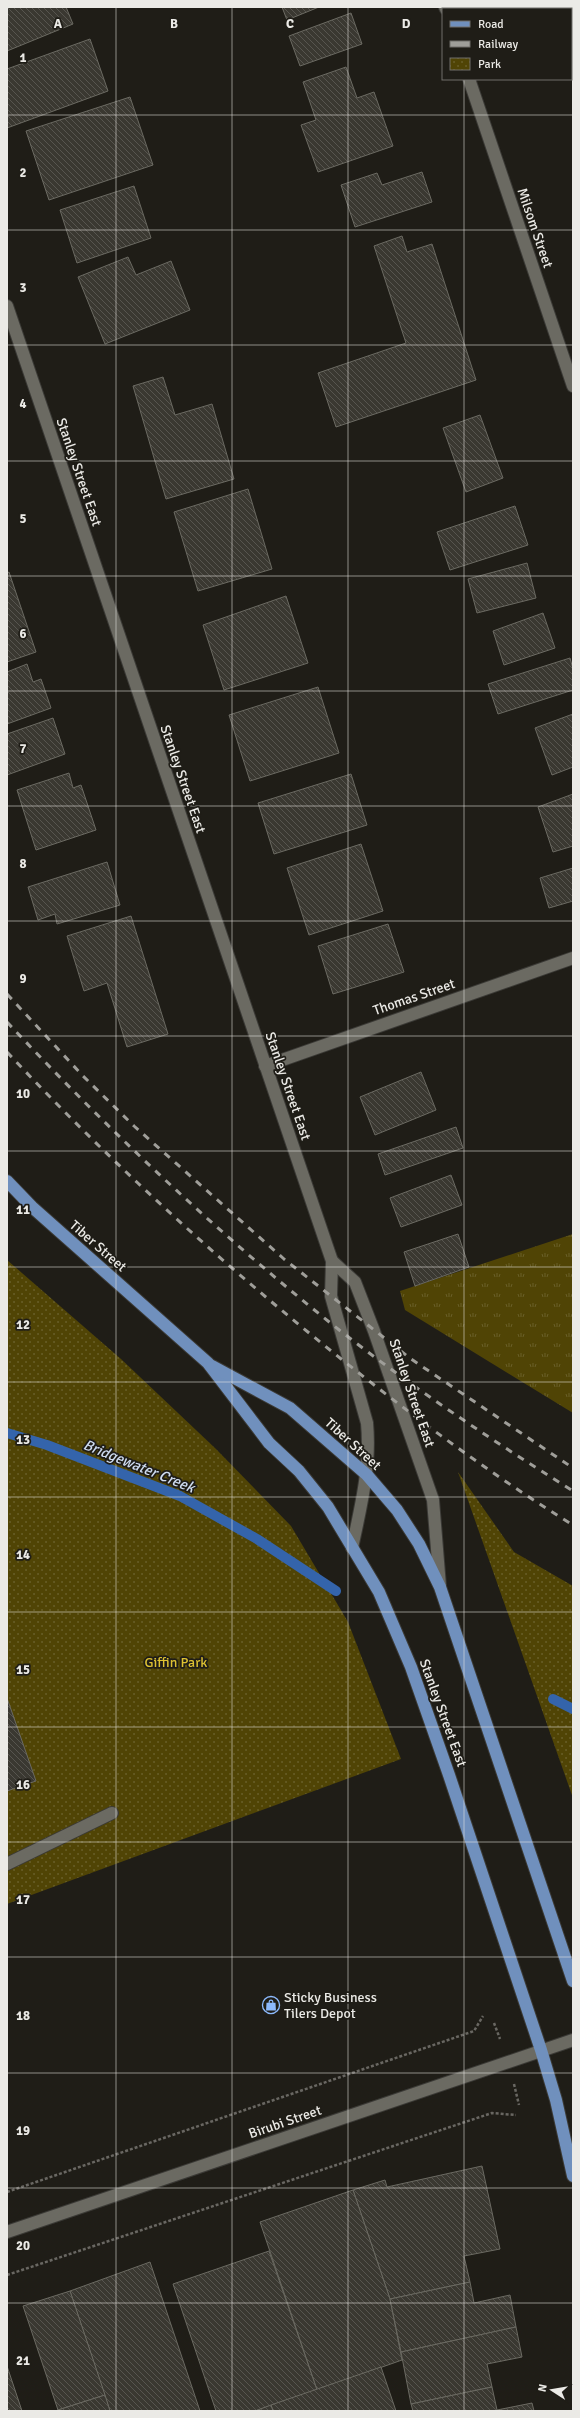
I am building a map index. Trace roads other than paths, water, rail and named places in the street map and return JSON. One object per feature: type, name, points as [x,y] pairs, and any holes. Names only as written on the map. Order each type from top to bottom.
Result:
[{"type":"main road","name":"Tiber Street","points":[[7,1181],[37,1212],[208,1363],[269,1443],[299,1471],[328,1506],[352,1548]]},
{"type":"main road","name":"Tiber Street","points":[[208,1363],[290,1408],[367,1475],[397,1510],[419,1544],[440,1587]]},
{"type":"main road","name":"Stanley Street East","points":[[352,1548],[379,1592],[411,1667],[541,2050],[556,2100],[573,2176]]},
{"type":"main road","name":"Stanley Street East","points":[[440,1587],[573,1981]]},
{"type":"street","name":"Milsom Street","points":[[469,80],[573,386]]},
{"type":"street","name":"Stanley Street East","points":[[7,306],[332,1261],[330,1296],[367,1423],[367,1475],[352,1548]]},
{"type":"street","name":"Thomas Street","points":[[265,1066],[573,958]]},
{"type":"street","name":"Stanley Street East","points":[[332,1261],[355,1282],[374,1331],[433,1500],[440,1587]]},
{"type":"street","points":[[7,1864],[112,1813]]},
{"type":"street","name":"Birubi Street","points":[[7,2232],[573,2040]]},
{"type":"waterway","name":"Bridgewater Creek","points":[[7,1433],[47,1445],[180,1496],[257,1539],[336,1591]]},
{"type":"waterway","name":"Bridgewater Creek","points":[[553,1699],[573,1709]]},
{"type":"railway","points":[[7,994],[83,1076],[134,1126],[284,1259],[411,1359],[573,1468]]},
{"type":"railway","points":[[7,1022],[46,1063],[167,1182],[294,1293],[366,1351],[424,1393],[513,1453],[573,1491]]},
{"type":"railway","points":[[7,1052],[85,1132],[165,1209],[291,1319],[364,1377],[481,1465],[573,1525]]},
{"type":"place","name":"Sticky Business Tilers Depot","points":[[271,2005]]},
{"type":"park label","name":"Giffin Park","points":[[176,1662]]}]
